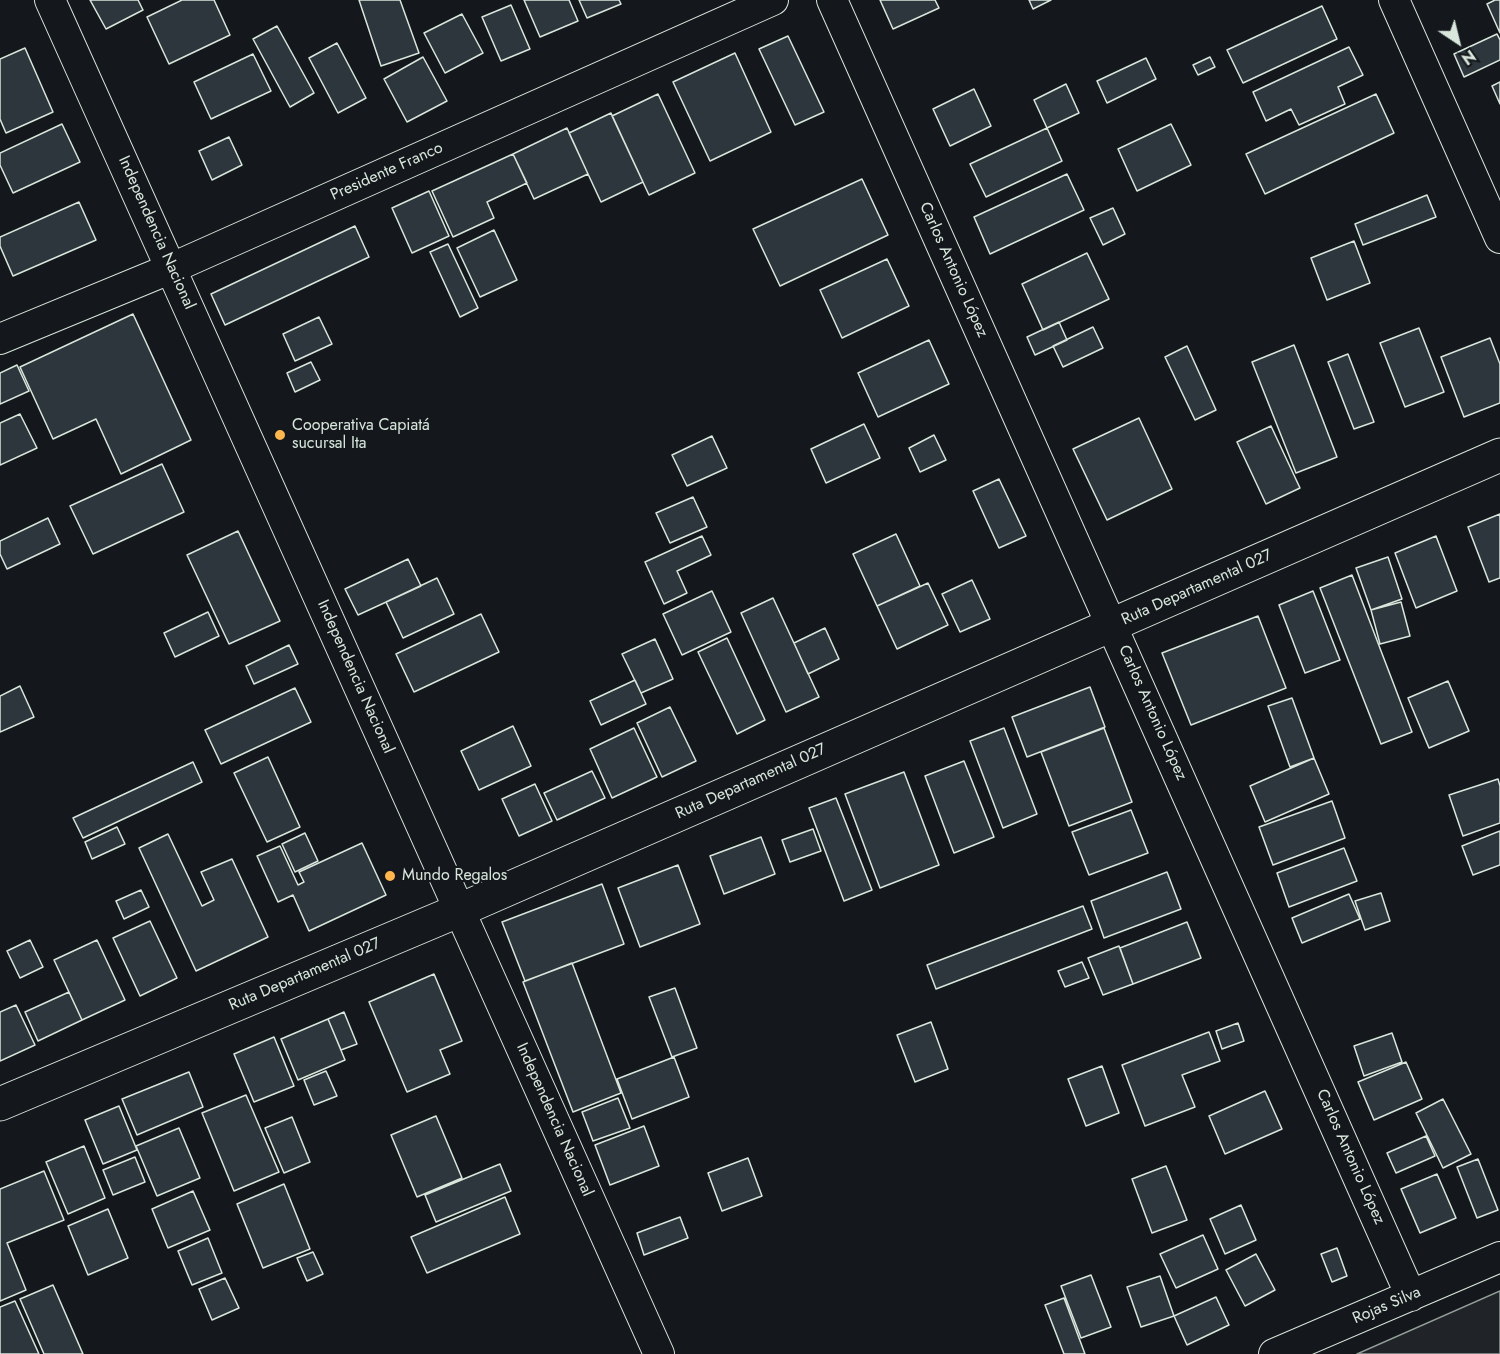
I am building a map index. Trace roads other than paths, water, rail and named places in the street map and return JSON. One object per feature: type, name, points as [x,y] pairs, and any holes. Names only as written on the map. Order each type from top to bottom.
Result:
[{"type":"main road","name":"Ruta Departamental 027","points":[[0,1104],[460,910],[1500,455]]},
{"type":"street","name":"Independencia Nacional","points":[[50,0],[658,1354]]},
{"type":"street","name":"Presidente Franco","points":[[0,339],[172,268],[773,0]]},
{"type":"street","name":"Carlos Antonio López","points":[[832,0],[1412,1296]]},
{"type":"street","points":[[1394,0],[1500,238]]},
{"type":"street","name":"Rojas Silva","points":[[1274,1354],[1500,1257]]},
{"type":"place","name":"Cooperativa Capiatá sucursal Ita","points":[[280,435]]},
{"type":"place","name":"Mundo Regalos","points":[[390,876]]}]
